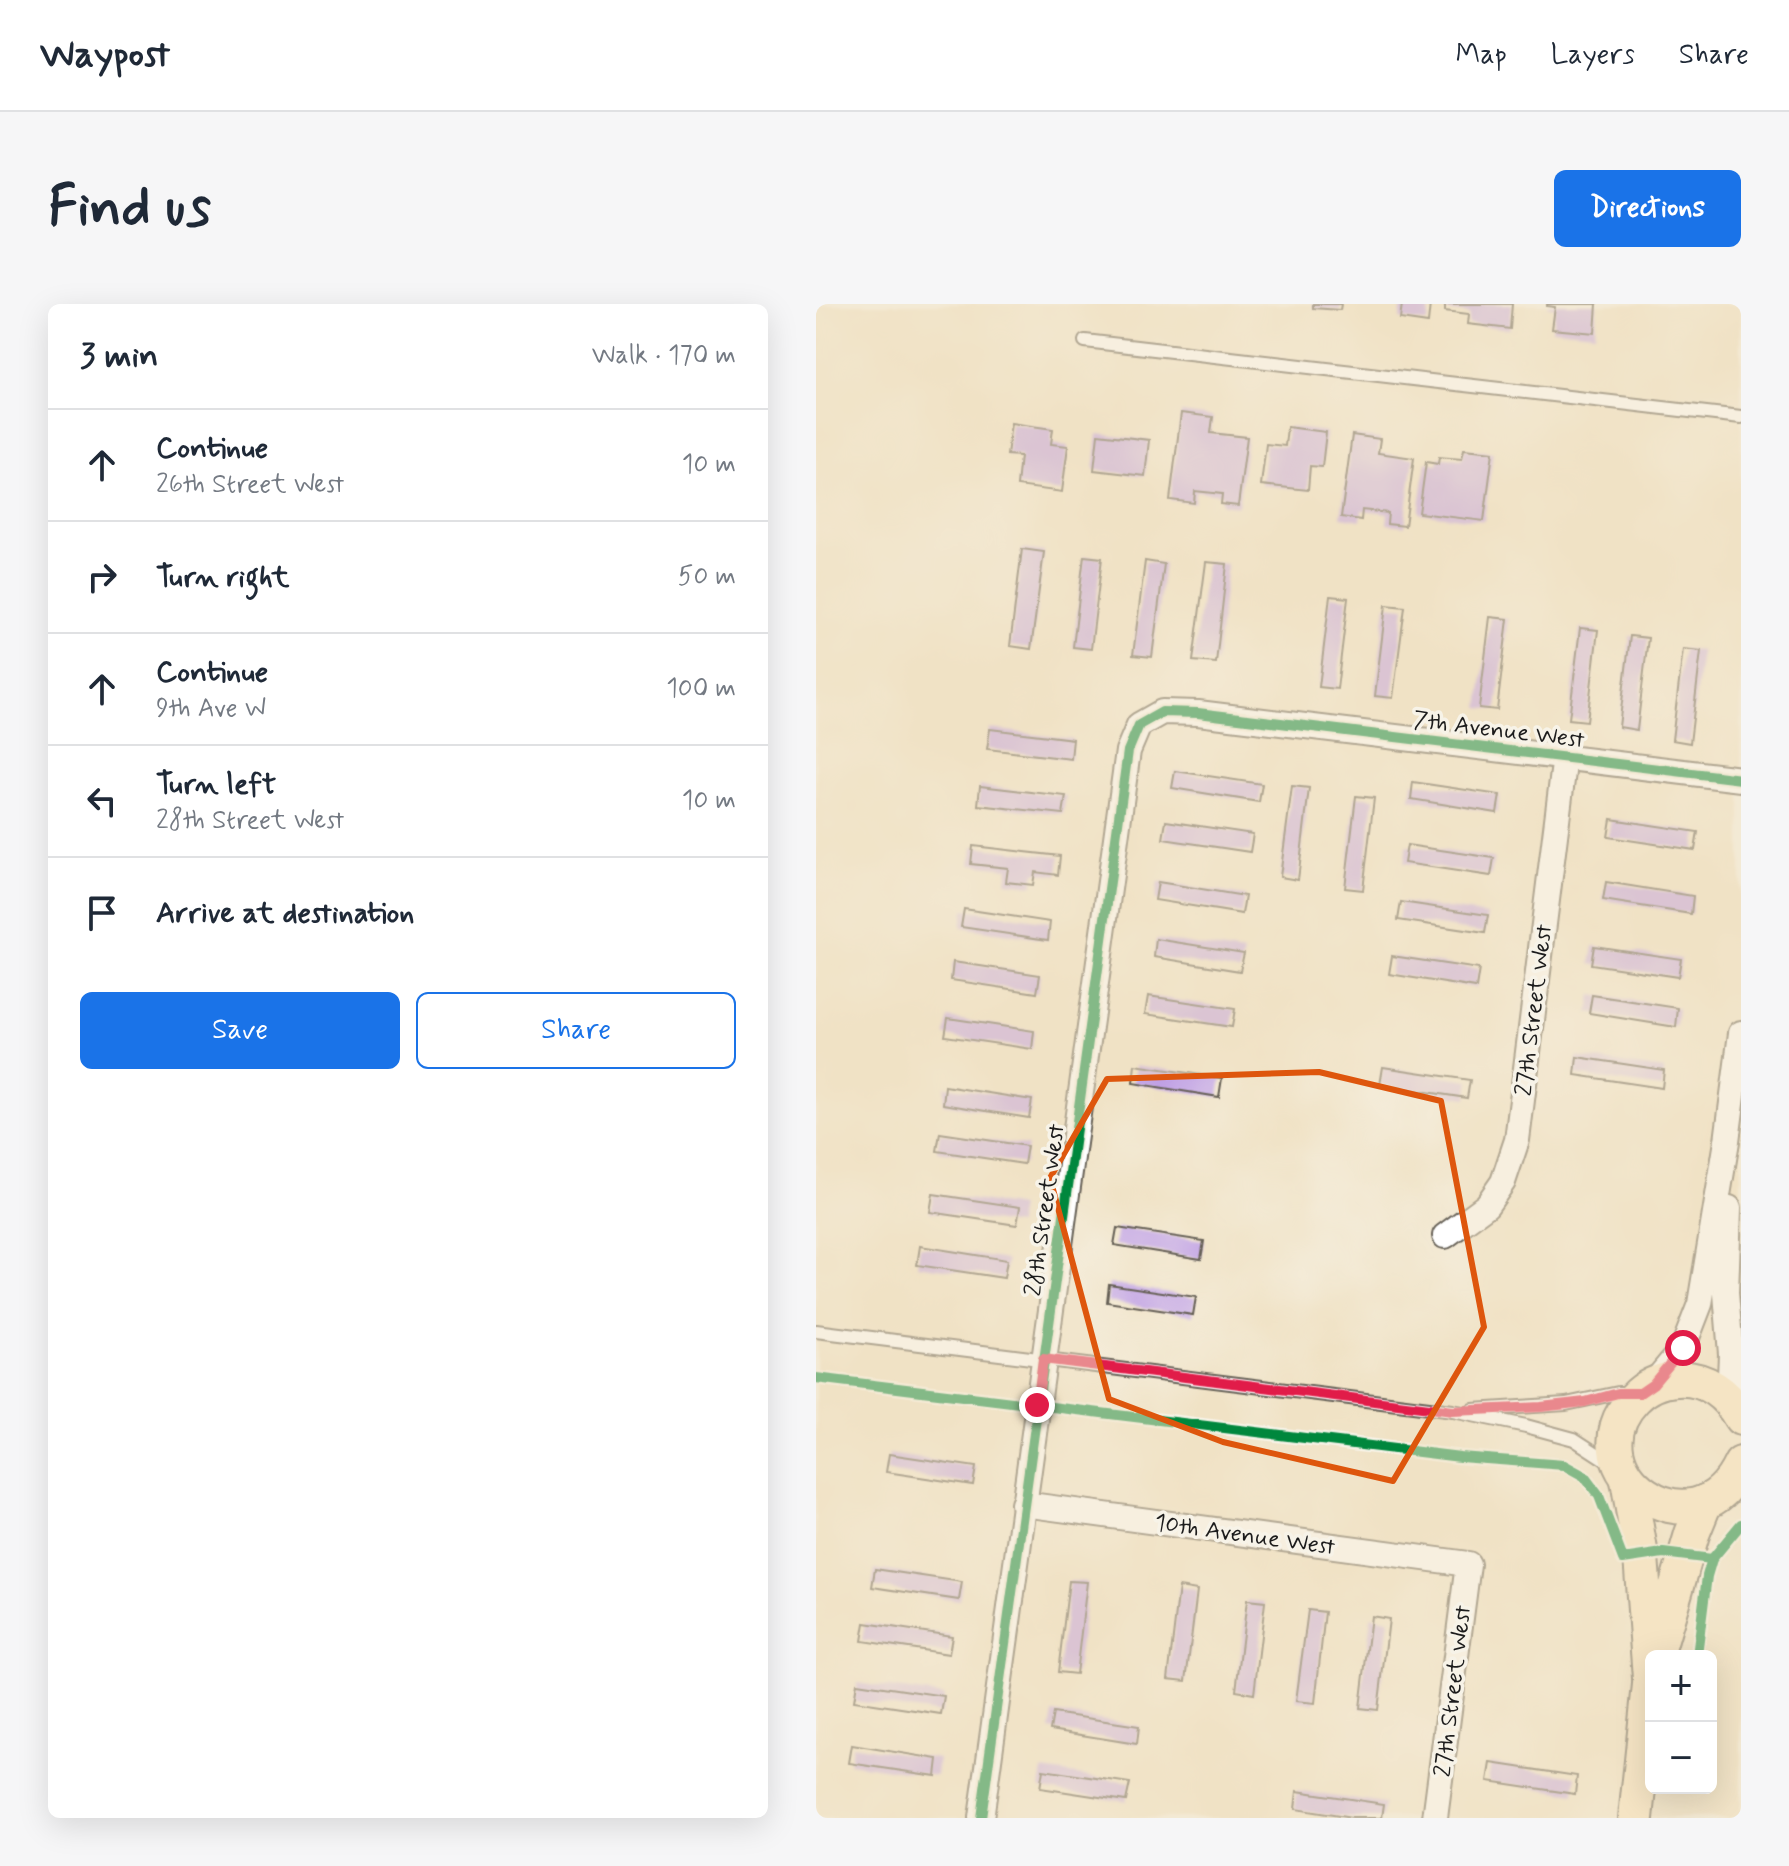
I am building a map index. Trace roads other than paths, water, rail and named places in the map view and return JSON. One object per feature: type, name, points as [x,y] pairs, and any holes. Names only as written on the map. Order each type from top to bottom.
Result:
[{"type":"street","name":"28th Street West","points":[[981,1818],[1128,751],[1139,725],[1162,712],[1252,719]]},
{"type":"street","name":"7th Avenue West","points":[[1252,719],[1741,779]]},
{"type":"street","name":"27th Street West","points":[[1445,1236],[1487,1205],[1503,1182],[1517,1140],[1565,756]]},
{"type":"street","points":[[1648,1650],[1641,1556],[1626,1476],[1617,1453],[1617,1434],[1625,1412],[1683,1348],[1693,1327],[1700,1304],[1727,1141],[1741,1033]]},
{"type":"street","points":[[1727,1141],[1726,1293],[1735,1409]]},
{"type":"street","points":[[1647,1389],[1669,1379],[1701,1381],[1735,1409]]},
{"type":"street","points":[[1658,1650],[1692,1534],[1734,1479],[1741,1464]]},
{"type":"street","points":[[1626,1476],[1649,1499],[1667,1506],[1686,1507],[1722,1494]]},
{"type":"street","name":"10th Avenue West","points":[[1023,1504],[1468,1564]]},
{"type":"street","name":"27th Street West","points":[[1435,1818],[1468,1564]]},
{"type":"street","points":[[1636,1818],[1645,1722]]},
{"type":"lane","points":[[1085,341],[1741,417]]},
{"type":"lane","points":[[816,1331],[1453,1411],[1574,1439],[1626,1476]]},
{"type":"lane","points":[[1453,1411],[1541,1407],[1585,1402],[1647,1389]]}]
